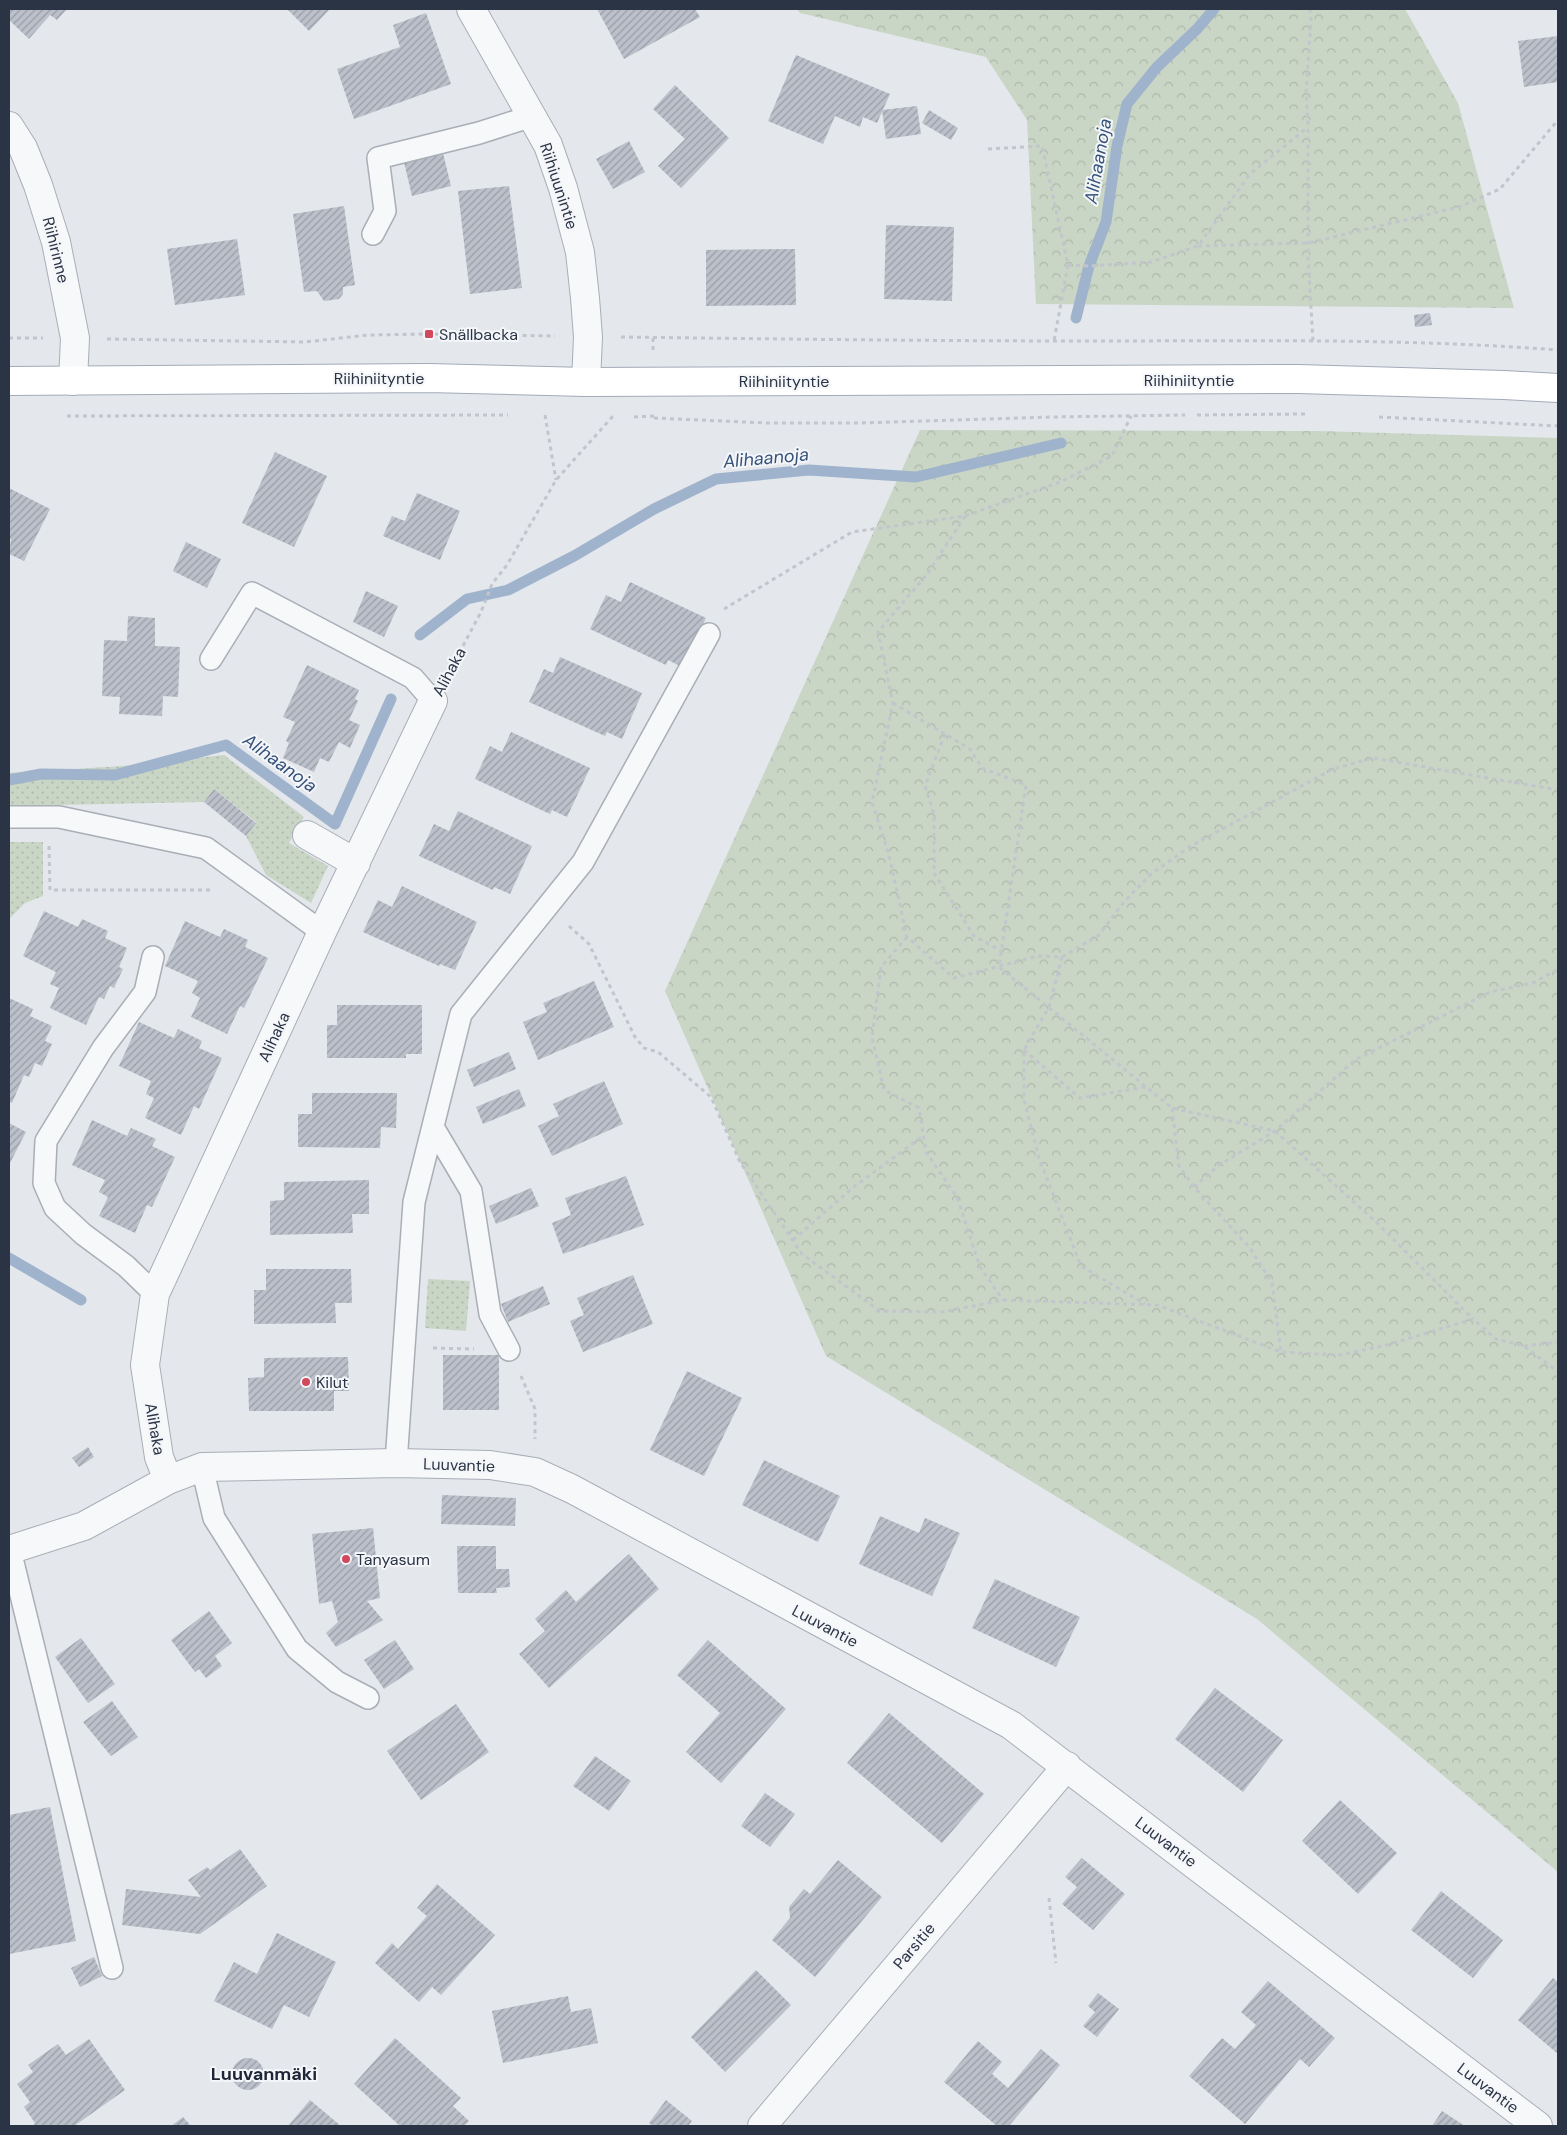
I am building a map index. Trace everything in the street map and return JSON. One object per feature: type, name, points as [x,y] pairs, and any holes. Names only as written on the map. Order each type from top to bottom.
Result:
[{"type":"main road","name":"Riihiniityntie","points":[[9,381],[428,378],[586,382],[1298,379],[1504,384],[1558,388]]},
{"type":"street","name":"Riihiuunintie","points":[[470,9],[548,145],[560,179],[580,252],[588,337],[586,382]]},
{"type":"street","name":"Riihirinne","points":[[9,126],[23,148],[38,184],[56,242],[75,338],[73,381]]},
{"type":"street","name":"Alihaka","points":[[168,1480],[158,1457],[144,1365],[155,1294],[322,932],[433,702]]},
{"type":"street","points":[[307,835],[356,863]]},
{"type":"street","name":"Luuvantie","points":[[10,1550],[84,1526],[168,1480],[202,1467],[396,1463],[490,1465],[535,1472],[1011,1725],[1538,2126]]},
{"type":"street","name":"Parsitie","points":[[762,2126],[1066,1766]]},
{"type":"lane","points":[[373,234],[385,211],[378,158],[479,133],[532,116]]},
{"type":"lane","points":[[211,659],[252,594],[413,678],[433,702]]},
{"type":"lane","points":[[396,1463],[414,1202],[461,1014],[583,862],[709,634]]},
{"type":"lane","points":[[9,817],[59,817],[206,848],[322,932]]},
{"type":"lane","points":[[153,957],[145,992],[103,1048],[46,1141],[44,1183],[55,1208],[83,1234],[126,1266],[155,1294]]},
{"type":"lane","points":[[433,1127],[471,1191],[490,1314],[509,1350]]},
{"type":"lane","points":[[202,1467],[214,1518],[297,1649],[337,1682],[368,1698]]},
{"type":"lane","points":[[10,1550],[112,1968]]},
{"type":"path","points":[[1310,9],[1311,21],[1306,92],[1308,127],[1308,243],[1313,342]]},
{"type":"path","points":[[1068,265],[1089,266],[1151,262],[1198,246],[1308,243],[1459,207],[1500,189],[1558,120]]},
{"type":"path","points":[[1198,246],[1250,174],[1308,127]]},
{"type":"path","points":[[988,149],[1042,146],[1068,265],[1054,341]]},
{"type":"path","points":[[9,338],[305,342],[368,335],[421,334],[588,337],[1313,342],[1506,346],[1558,350]]},
{"type":"path","points":[[654,418],[767,423],[861,423],[1052,416],[1310,414]]},
{"type":"path","points":[[66,416],[515,415]]},
{"type":"path","points":[[535,415],[554,415]]},
{"type":"path","points":[[545,415],[556,480]]},
{"type":"path","points":[[602,416],[611,416]]},
{"type":"path","points":[[724,608],[852,532],[965,516],[1060,482],[1112,456],[1131,416]]},
{"type":"path","points":[[1378,417],[1558,426]]},
{"type":"path","name":"Alihaka","points":[[433,702],[481,612],[492,584],[507,565],[556,480],[602,426]]},
{"type":"path","points":[[965,516],[928,572],[878,632],[893,703],[872,802],[889,855],[907,937],[954,978],[1038,956],[1062,957],[1099,935],[1124,902],[1152,874],[1183,852],[1333,769],[1373,758],[1558,790]]},
{"type":"path","points":[[893,703],[970,749],[982,768],[1026,785],[999,966]]},
{"type":"path","points":[[944,734],[925,786],[934,814],[934,873],[974,936],[1002,951]]},
{"type":"path","points":[[47,839],[49,845],[50,890],[212,890],[219,892]]},
{"type":"path","points":[[547,907],[589,944],[635,1037],[644,1048],[658,1052],[711,1097],[740,1162],[802,1254],[880,1311],[943,1312],[1003,1300],[1157,1305],[1281,1352],[1340,1355],[1387,1346],[1472,1319]]},
{"type":"path","points":[[907,937],[881,967],[872,1037],[884,1090],[919,1108],[926,1152],[957,1198],[980,1267],[1003,1300]]},
{"type":"path","points":[[1062,957],[1049,1007],[1024,1050],[1024,1100],[1037,1149],[1081,1266],[1146,1305]]},
{"type":"path","points":[[999,966],[1172,1108],[1275,1131],[1375,1221],[1472,1319],[1496,1340],[1524,1346],[1558,1342]]},
{"type":"path","points":[[1194,1187],[1219,1165],[1275,1131],[1355,1060],[1490,992],[1533,983],[1558,969]]},
{"type":"path","points":[[1024,1050],[1080,1098],[1146,1087]]},
{"type":"path","points":[[1172,1108],[1179,1166],[1194,1187],[1250,1248],[1272,1283],[1281,1352]]},
{"type":"path","points":[[793,1240],[855,1186],[923,1136]]},
{"type":"path","points":[[1524,1346],[1558,1372]]},
{"type":"path","points":[[403,1347],[509,1350],[535,1410],[535,1443]]},
{"type":"path","points":[[1049,1898],[1056,1963]]},
{"type":"green space","points":[[797,9],[1405,9],[1458,103],[1514,308],[1036,304],[1027,120],[986,57],[800,13]]},
{"type":"green space","points":[[920,430],[1317,431],[1558,438],[1558,1872],[1257,1619],[826,1356],[665,991]]},
{"type":"green space","points":[[224,755],[304,817],[289,843],[328,866],[311,903],[266,875],[246,836],[256,822],[214,789],[204,802],[9,806],[9,773],[122,766]]},
{"type":"green space","points":[[9,842],[43,842],[43,896],[25,903],[9,919]]},
{"type":"green space","points":[[428,1279],[470,1281],[466,1331],[425,1328]]},
{"type":"building","points":[[9,9],[67,9],[57,20],[50,15],[29,39],[9,20]]},
{"type":"building","points":[[289,9],[330,9],[309,31]]},
{"type":"building","points":[[597,9],[695,9],[700,17],[624,59]]},
{"type":"building","points":[[426,13],[451,84],[354,119],[337,69],[400,47],[393,25]]},
{"type":"building","points":[[1558,36],[1558,82],[1524,87],[1518,41]]},
{"type":"building","points":[[796,55],[890,94],[877,123],[863,117],[860,127],[835,116],[823,144],[768,121]]},
{"type":"building","points":[[675,85],[729,138],[681,188],[658,166],[685,139],[653,109]]},
{"type":"building","points":[[917,106],[921,134],[886,139],[882,110]]},
{"type":"building","points":[[929,110],[958,128],[951,140],[922,123]]},
{"type":"building","points":[[629,141],[645,172],[613,189],[596,159]]},
{"type":"building","points":[[442,149],[451,186],[412,196],[403,158]]},
{"type":"building","points":[[509,186],[522,288],[470,294],[458,191]]},
{"type":"building","points":[[344,206],[355,285],[343,287],[343,294],[339,299],[324,301],[317,291],[304,292],[293,214]]},
{"type":"building","points":[[886,225],[954,227],[952,301],[884,299]]},
{"type":"building","points":[[237,239],[245,295],[175,305],[167,249]]},
{"type":"building","points":[[795,249],[796,305],[706,306],[706,250]]},
{"type":"building","points":[[1430,313],[1432,325],[1415,327],[1414,315]]},
{"type":"building","points":[[275,452],[327,476],[294,547],[242,523]]},
{"type":"building","points":[[9,488],[50,509],[24,561],[9,554],[11,539],[9,538]]},
{"type":"building","points":[[417,493],[460,511],[440,560],[383,536],[392,516],[405,521]]},
{"type":"building","points":[[186,542],[221,559],[207,588],[173,571]]},
{"type":"building","points":[[630,582],[706,618],[682,667],[668,660],[666,665],[590,629],[606,595],[621,602]]},
{"type":"building","points":[[366,591],[398,606],[384,637],[353,622]]},
{"type":"building","points":[[128,616],[155,618],[155,646],[180,647],[178,697],[163,696],[162,716],[119,714],[120,697],[102,696],[104,640],[127,641]]},
{"type":"building","points":[[560,657],[642,693],[622,739],[607,732],[605,736],[529,702],[544,669],[553,673]]},
{"type":"building","points":[[307,665],[359,690],[355,699],[358,701],[349,720],[360,725],[350,748],[339,742],[329,762],[320,758],[314,772],[283,758],[289,743],[286,741],[295,722],[283,717]]},
{"type":"building","points":[[511,732],[590,768],[567,817],[552,810],[550,814],[475,779],[490,746],[502,752]]},
{"type":"building","points":[[214,789],[256,823],[246,836],[204,802]]},
{"type":"building","points":[[458,811],[532,846],[510,894],[494,887],[493,890],[419,856],[434,824],[449,831]]},
{"type":"building","points":[[402,886],[477,922],[455,970],[440,964],[439,966],[363,932],[378,900],[392,907]]},
{"type":"building","points":[[44,911],[78,927],[82,919],[108,931],[105,938],[127,948],[119,967],[123,969],[114,988],[110,986],[104,999],[99,997],[86,1025],[50,1008],[59,988],[50,984],[56,972],[23,956]]},
{"type":"building","points":[[185,921],[220,937],[224,929],[248,940],[245,947],[268,958],[244,1008],[240,1006],[227,1034],[191,1017],[200,998],[192,993],[198,981],[165,966]]},
{"type":"building","points":[[594,981],[614,1027],[538,1060],[523,1022],[547,1012],[543,1003]]},
{"type":"building","points":[[9,998],[33,1009],[30,1016],[52,1026],[45,1041],[52,1044],[42,1066],[35,1063],[29,1077],[24,1075],[12,1103],[9,1102]]},
{"type":"building","points":[[337,1005],[422,1005],[422,1054],[406,1054],[406,1058],[327,1058],[327,1025],[337,1025]]},
{"type":"building","points":[[139,1022],[174,1038],[178,1029],[202,1041],[199,1048],[222,1058],[199,1109],[194,1106],[181,1135],[145,1118],[154,1098],[146,1094],[151,1081],[119,1066]]},
{"type":"building","points":[[509,1052],[516,1069],[474,1087],[467,1070]]},
{"type":"building","points":[[604,1081],[623,1124],[552,1156],[538,1126],[559,1116],[553,1104]]},
{"type":"building","points":[[519,1089],[526,1106],[483,1124],[476,1107]]},
{"type":"building","points":[[312,1093],[397,1093],[396,1128],[381,1127],[380,1148],[298,1147],[298,1114],[312,1114]]},
{"type":"building","points":[[92,1120],[127,1136],[131,1128],[156,1139],[152,1146],[175,1157],[152,1207],[147,1205],[135,1233],[99,1216],[108,1197],[99,1192],[105,1180],[72,1165]]},
{"type":"building","points":[[9,1123],[26,1132],[9,1165]]},
{"type":"building","points":[[626,1176],[644,1225],[563,1254],[552,1223],[571,1215],[565,1198]]},
{"type":"building","points":[[369,1180],[369,1214],[352,1214],[353,1233],[270,1235],[270,1201],[284,1200],[284,1182]]},
{"type":"building","points":[[531,1188],[539,1206],[496,1224],[489,1206]]},
{"type":"building","points":[[266,1269],[351,1269],[352,1303],[335,1303],[336,1323],[254,1324],[254,1290],[266,1290]]},
{"type":"building","points":[[633,1275],[653,1324],[583,1352],[570,1321],[584,1315],[577,1298]]},
{"type":"building","points":[[543,1286],[550,1304],[508,1322],[501,1304]]},
{"type":"building","points":[[443,1355],[499,1355],[499,1410],[443,1410]]},
{"type":"building","points":[[348,1357],[349,1391],[334,1391],[334,1411],[249,1411],[248,1378],[264,1377],[264,1358]]},
{"type":"building","points":[[687,1371],[742,1398],[704,1476],[650,1450]]},
{"type":"building","points":[[88,1447],[94,1457],[79,1467],[72,1458]]},
{"type":"building","points":[[764,1460],[840,1496],[818,1542],[742,1505]]},
{"type":"building","points":[[442,1495],[516,1498],[515,1526],[441,1524]]},
{"type":"building","points":[[880,1516],[919,1533],[925,1518],[960,1533],[932,1596],[859,1564]]},
{"type":"building","points":[[373,1528],[380,1598],[367,1601],[383,1620],[336,1647],[326,1633],[338,1622],[332,1601],[319,1604],[312,1534]]},
{"type":"building","points":[[457,1546],[496,1546],[496,1569],[509,1569],[510,1587],[496,1588],[497,1593],[458,1593]]},
{"type":"building","points":[[629,1554],[659,1589],[549,1688],[519,1654],[545,1631],[535,1619],[566,1590],[576,1602]]},
{"type":"building","points":[[995,1579],[1080,1617],[1056,1667],[972,1628]]},
{"type":"building","points":[[209,1611],[232,1643],[215,1656],[222,1666],[206,1678],[199,1669],[195,1672],[171,1640]]},
{"type":"building","points":[[81,1638],[115,1684],[88,1703],[55,1657]]},
{"type":"building","points":[[395,1640],[414,1669],[384,1689],[364,1660]]},
{"type":"building","points":[[708,1640],[786,1709],[721,1783],[686,1752],[720,1713],[677,1675]]},
{"type":"building","points":[[1215,1688],[1283,1740],[1243,1792],[1175,1739]]},
{"type":"building","points":[[112,1701],[138,1737],[111,1756],[83,1722]]},
{"type":"building","points":[[456,1704],[489,1752],[421,1800],[387,1751]]},
{"type":"building","points":[[889,1713],[984,1794],[942,1843],[847,1763]]},
{"type":"building","points":[[595,1756],[631,1781],[609,1811],[573,1786]]},
{"type":"building","points":[[765,1793],[795,1814],[770,1847],[741,1826]]},
{"type":"building","points":[[1340,1800],[1397,1853],[1358,1894],[1302,1841]]},
{"type":"building","points":[[50,1807],[76,1941],[9,1954],[9,1815]]},
{"type":"building","points":[[240,1849],[267,1886],[200,1934],[122,1925],[126,1889],[201,1897],[188,1880],[207,1867],[210,1870]]},
{"type":"building","points":[[1082,1858],[1125,1894],[1093,1930],[1062,1904],[1077,1887],[1065,1877]]},
{"type":"building","points":[[838,1860],[882,1897],[815,1977],[772,1940],[790,1918],[789,1907],[804,1889],[810,1894]]},
{"type":"building","points":[[437,1884],[495,1935],[441,1995],[432,1987],[419,2002],[375,1963],[392,1943],[398,1949],[427,1916],[417,1908]]},
{"type":"building","points":[[1441,1891],[1503,1940],[1473,1978],[1411,1930]]},
{"type":"building","points":[[277,1933],[336,1962],[309,2017],[284,2005],[272,2029],[214,2001],[234,1962],[257,1974]]},
{"type":"building","points":[[94,1957],[102,1976],[80,1987],[71,1968]]},
{"type":"building","points":[[756,1970],[791,2005],[725,2072],[691,2037]]},
{"type":"building","points":[[1553,1978],[1558,1982],[1558,2054],[1518,2020]]},
{"type":"building","points":[[1268,1981],[1335,2038],[1309,2067],[1300,2059],[1245,2124],[1189,2076],[1222,2038],[1235,2049],[1256,2025],[1241,2012]]},
{"type":"building","points":[[1098,1993],[1119,2009],[1097,2037],[1083,2026],[1095,2012],[1088,2006]]},
{"type":"building","points":[[568,1996],[571,2012],[591,2008],[598,2043],[503,2063],[492,2011]]},
{"type":"building","points":[[395,2038],[461,2098],[453,2106],[469,2121],[464,2126],[400,2126],[354,2084]]},
{"type":"building","points":[[89,2039],[125,2090],[74,2126],[33,2126],[35,2123],[24,2107],[30,2102],[17,2084],[33,2072],[28,2065],[58,2044],[66,2055]]},
{"type":"building","points":[[978,2041],[1002,2062],[992,2074],[1008,2088],[1041,2049],[1060,2065],[1009,2126],[997,2126],[944,2082]]},
{"type":"building","points":[[248,2058],[254,2059],[259,2063],[263,2068],[263,2080],[259,2085],[254,2089],[248,2090],[242,2089],[237,2085],[233,2080],[232,2074],[233,2068],[237,2063],[242,2059]]},
{"type":"building","points":[[310,2100],[341,2126],[288,2126]]},
{"type":"building","points":[[666,2100],[692,2121],[688,2126],[653,2126],[649,2123]]},
{"type":"building","points":[[1442,2111],[1465,2126],[1432,2126]]},
{"type":"building","points":[[183,2117],[191,2126],[171,2126]]},
{"type":"waterway","name":"Alihaanoja","points":[[1076,318],[1089,266],[1106,222],[1117,146],[1127,104],[1157,67],[1197,29],[1214,9]]},
{"type":"waterway","name":"Alihaanoja","points":[[420,635],[467,599],[508,590],[574,556],[654,509],[716,479],[809,470],[916,477],[1061,443]]},
{"type":"waterway","name":"Alihaanoja","points":[[9,780],[41,774],[115,775],[226,745],[335,824],[391,699]]},
{"type":"waterway","points":[[9,1258],[81,1300]]},
{"type":"place","name":"Snällbacka","points":[[429,334]]},
{"type":"place","name":"Kilut","points":[[306,1382]]},
{"type":"place","name":"Tanyasum","points":[[346,1559]]},
{"type":"district","name":"Luuvanmäki","points":[[264,2074]]}]
